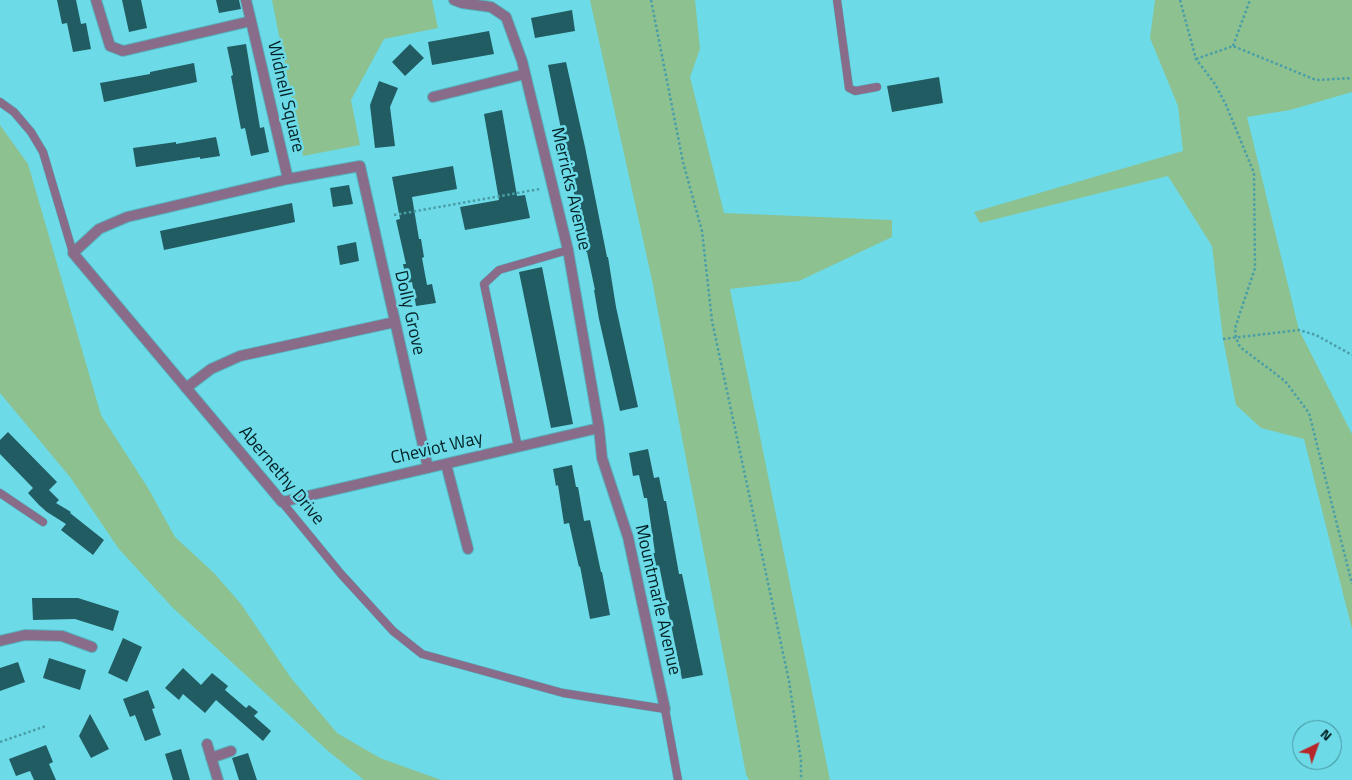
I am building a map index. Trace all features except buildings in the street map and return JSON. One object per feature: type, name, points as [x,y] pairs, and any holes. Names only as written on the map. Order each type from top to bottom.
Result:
[{"type":"street","name":"Widnell Square","points":[[96,0],[110,46],[123,51],[251,22]]},
{"type":"street","name":"Widnell Square","points":[[246,0],[288,180]]},
{"type":"street","name":"Merricks Avenue","points":[[454,0],[491,7],[506,16],[525,74],[568,250],[599,428]]},
{"type":"street","points":[[433,97],[525,74]]},
{"type":"street","name":"Widnell Square","points":[[73,253],[99,229],[127,217],[288,180],[360,166]]},
{"type":"street","name":"Dolly Grove","points":[[360,166],[428,468]]},
{"type":"street","name":"Abernethy Drive","points":[[73,253],[282,502]]},
{"type":"street","points":[[186,388],[211,369],[240,356],[394,322]]},
{"type":"street","name":"Cheviot Way","points":[[282,502],[599,428]]},
{"type":"street","name":"Mountmarle Avenue","points":[[599,428],[602,458],[628,537],[665,709]]},
{"type":"street","points":[[446,464],[468,549]]},
{"type":"street","points":[[0,641],[25,635],[62,636],[92,647]]},
{"type":"street","points":[[208,744],[218,780]]},
{"type":"street","points":[[211,758],[232,751]]},
{"type":"lane","points":[[837,0],[849,88],[855,91],[877,87]]},
{"type":"lane","name":"Abernethy Drive","points":[[0,102],[14,112],[31,132],[43,152],[73,253]]},
{"type":"lane","points":[[518,447],[484,284],[499,270],[568,250]]},
{"type":"lane","points":[[0,493],[43,522]]},
{"type":"lane","name":"Abernethy Drive","points":[[282,502],[341,574],[374,610],[394,631],[422,654],[563,693],[665,709]]},
{"type":"lane","name":"Mountmarle Avenue","points":[[665,709],[678,780]]},
{"type":"path","points":[[651,0],[683,162],[702,231],[712,321],[788,682],[801,761],[801,780]]},
{"type":"path","points":[[1180,0],[1196,59],[1215,84],[1226,105],[1254,173],[1255,268],[1235,328],[1236,338],[1240,347],[1285,381],[1309,413],[1352,584]]},
{"type":"path","points":[[1234,46],[1250,0]]},
{"type":"path","points":[[1196,59],[1234,46],[1316,80],[1352,78]]},
{"type":"path","points":[[394,216],[553,187]]},
{"type":"path","points":[[1223,339],[1299,330],[1316,335],[1352,355]]},
{"type":"path","points":[[0,742],[46,726]]},
{"type":"green space","points":[[272,0],[432,0],[438,28],[384,39],[351,100],[360,145],[303,156]]},
{"type":"green space","points":[[590,0],[695,0],[700,49],[690,77],[724,213],[892,220],[892,237],[799,281],[730,289],[830,780],[749,780],[746,774],[652,280]]},
{"type":"green space","points":[[1155,0],[1352,0],[1352,92],[1290,110],[1247,117],[1299,330],[1352,434],[1352,629],[1304,439],[1261,428],[1236,405],[1223,339],[1212,246],[1168,176],[980,223],[974,212],[1183,151],[1178,106],[1150,38]]},
{"type":"green space","points":[[0,125],[28,164],[101,415],[148,488],[175,537],[214,573],[241,604],[291,678],[337,733],[380,758],[441,780],[364,780],[328,751],[172,607],[119,549],[70,477],[0,393]]}]
